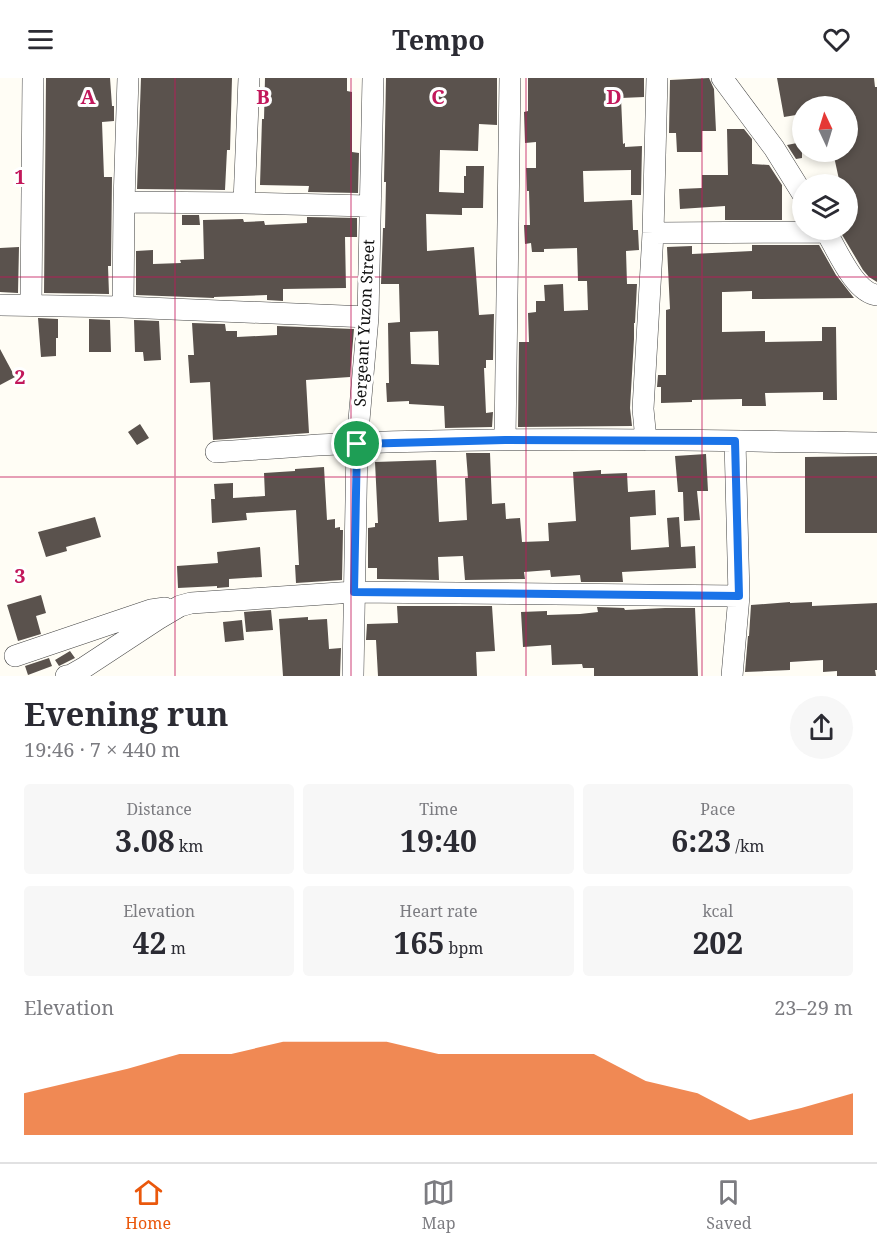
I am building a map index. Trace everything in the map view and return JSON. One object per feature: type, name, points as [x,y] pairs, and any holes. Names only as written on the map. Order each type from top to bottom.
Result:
[{"type":"street","points":[[31,305],[33,78]]},
{"type":"street","points":[[123,307],[128,78]]},
{"type":"street","points":[[244,203],[249,78]]},
{"type":"street","name":"Sergeant Yuzon Street","points":[[353,676],[357,444],[368,317],[373,78]]},
{"type":"street","points":[[505,440],[510,78]]},
{"type":"street","points":[[646,440],[644,409],[653,233],[657,78]]},
{"type":"street","points":[[722,78],[774,148],[792,177]]},
{"type":"street","points":[[124,202],[369,207]]},
{"type":"street","points":[[653,233],[792,231]]},
{"type":"street","points":[[831,240],[860,287],[877,295]]},
{"type":"street","points":[[0,304],[368,317]]},
{"type":"street","points":[[216,452],[357,444],[505,440],[877,443]]},
{"type":"street","points":[[732,676],[739,596],[735,441]]},
{"type":"street","points":[[15,656],[152,610],[191,603],[354,592],[739,596]]},
{"type":"street","points":[[70,676],[180,606]]},
{"type":"building","points":[[46,78],[110,78],[114,121],[102,122],[104,177],[112,177],[109,294],[44,293]]},
{"type":"building","points":[[141,78],[232,78],[230,150],[227,150],[225,190],[137,189]]},
{"type":"building","points":[[265,78],[347,78],[347,91],[352,92],[352,152],[359,153],[358,193],[308,192],[309,186],[260,185]]},
{"type":"building","points":[[386,78],[497,78],[497,125],[479,124],[478,151],[440,150],[439,192],[464,193],[466,166],[484,166],[483,208],[462,208],[462,215],[426,214],[427,251],[474,247],[479,315],[494,314],[493,360],[486,360],[486,368],[484,368],[486,413],[493,412],[492,427],[445,428],[444,406],[409,404],[409,401],[387,402],[388,323],[400,322],[399,284],[381,284],[383,228],[385,228],[386,182],[384,182]],"holes":[[[438,331],[439,365],[411,364],[410,332]]]},
{"type":"building","points":[[528,78],[644,78],[644,97],[621,98],[623,144],[625,143],[625,147],[642,146],[641,195],[631,195],[631,170],[583,171],[584,202],[632,200],[633,230],[638,230],[639,250],[626,251],[627,284],[637,284],[630,408],[632,426],[518,427],[519,342],[529,342],[528,313],[536,312],[536,301],[545,301],[544,285],[563,284],[564,311],[588,310],[587,281],[578,281],[577,248],[544,249],[544,252],[532,252],[531,243],[525,244],[524,225],[530,225],[526,168],[536,168],[536,142],[525,143],[524,112],[528,111]]},
{"type":"building","points":[[709,78],[714,89],[716,131],[702,131],[702,152],[677,152],[676,133],[669,133],[670,80]]},
{"type":"building","points":[[777,78],[874,78],[875,87],[877,87],[877,282],[863,270],[845,240],[858,240],[858,174],[838,174],[835,162],[858,162],[858,96],[792,96],[792,116],[784,117]]},
{"type":"building","points":[[727,129],[744,129],[752,139],[752,164],[769,165],[782,185],[782,220],[725,220],[725,206],[680,209],[679,189],[702,188],[702,175],[728,175]]},
{"type":"building","points":[[182,215],[199,215],[200,225],[182,225]]},
{"type":"building","points":[[307,217],[357,218],[357,237],[345,237],[346,288],[283,289],[283,301],[267,300],[267,295],[214,298],[136,295],[136,251],[153,250],[153,264],[204,259],[203,220],[243,219],[244,222],[264,221],[265,225],[307,223]]},
{"type":"building","points":[[752,245],[819,245],[836,275],[854,298],[752,299],[752,291],[722,292],[722,332],[765,331],[765,342],[822,341],[822,327],[836,327],[837,400],[823,400],[823,392],[765,393],[766,406],[742,406],[742,399],[661,403],[661,387],[657,387],[658,375],[666,375],[666,310],[670,309],[667,247],[692,246],[692,254],[752,251]]},
{"type":"building","points":[[19,247],[18,293],[0,292],[0,248]]},
{"type":"building","points":[[38,318],[58,319],[56,356],[41,357]]},
{"type":"building","points":[[89,319],[110,320],[111,352],[89,352]]},
{"type":"building","points":[[134,320],[159,321],[161,360],[144,361],[143,352],[135,352]]},
{"type":"building","points":[[192,323],[225,324],[226,331],[237,331],[237,337],[277,335],[277,326],[354,329],[350,377],[306,380],[309,433],[213,440],[210,382],[190,383],[188,355],[194,355]]},
{"type":"building","points":[[0,349],[15,377],[0,385]]},
{"type":"building","points":[[140,424],[149,438],[137,445],[128,432]]},
{"type":"building","points":[[466,453],[490,453],[492,504],[505,503],[506,519],[520,518],[522,542],[549,541],[548,523],[576,521],[573,472],[601,470],[601,474],[627,473],[628,492],[655,490],[656,515],[630,517],[631,550],[669,547],[667,518],[679,517],[681,547],[695,546],[696,568],[622,572],[623,582],[581,582],[580,575],[551,577],[550,570],[524,572],[525,579],[465,580],[463,556],[438,557],[439,580],[377,579],[377,568],[368,568],[368,528],[375,527],[375,523],[378,523],[375,462],[436,460],[439,522],[467,520]]},
{"type":"building","points":[[706,454],[708,491],[697,491],[700,520],[684,521],[683,492],[678,492],[675,456]]},
{"type":"building","points":[[877,456],[877,533],[805,533],[805,457]]},
{"type":"building","points":[[324,467],[327,520],[335,519],[335,528],[340,527],[340,530],[343,530],[342,580],[296,583],[295,565],[299,565],[296,510],[246,513],[247,520],[212,523],[211,499],[215,499],[214,484],[233,483],[233,498],[265,496],[264,473]]},
{"type":"building","points":[[95,517],[101,537],[66,547],[67,551],[46,557],[38,532]]},
{"type":"building","points":[[260,547],[262,577],[229,579],[229,587],[178,588],[177,566],[218,563],[217,552]]},
{"type":"building","points":[[41,595],[46,613],[36,616],[41,634],[18,641],[7,605]]},
{"type":"building","points":[[812,602],[812,606],[877,603],[876,676],[837,676],[837,671],[823,672],[823,660],[790,662],[790,670],[745,672],[751,605]]},
{"type":"building","points":[[397,606],[492,606],[495,651],[476,652],[477,676],[378,676],[376,640],[366,640],[367,624],[398,623]]},
{"type":"building","points":[[597,607],[624,608],[625,610],[695,608],[698,676],[594,676],[594,668],[583,668],[582,664],[552,665],[551,645],[523,647],[521,612],[547,611],[547,615],[580,614],[598,612]]},
{"type":"building","points":[[271,610],[273,630],[246,632],[244,612]]},
{"type":"building","points":[[308,617],[308,620],[327,619],[329,649],[341,648],[340,676],[283,676],[279,619]]},
{"type":"building","points":[[242,620],[244,640],[225,642],[223,622]]},
{"type":"building","points":[[70,651],[75,658],[59,666],[55,660]]},
{"type":"building","points":[[49,658],[52,666],[28,675],[25,666]]},
{"type":"route","points":[[505,440],[735,441],[739,596],[354,592],[357,444],[505,440]]}]
